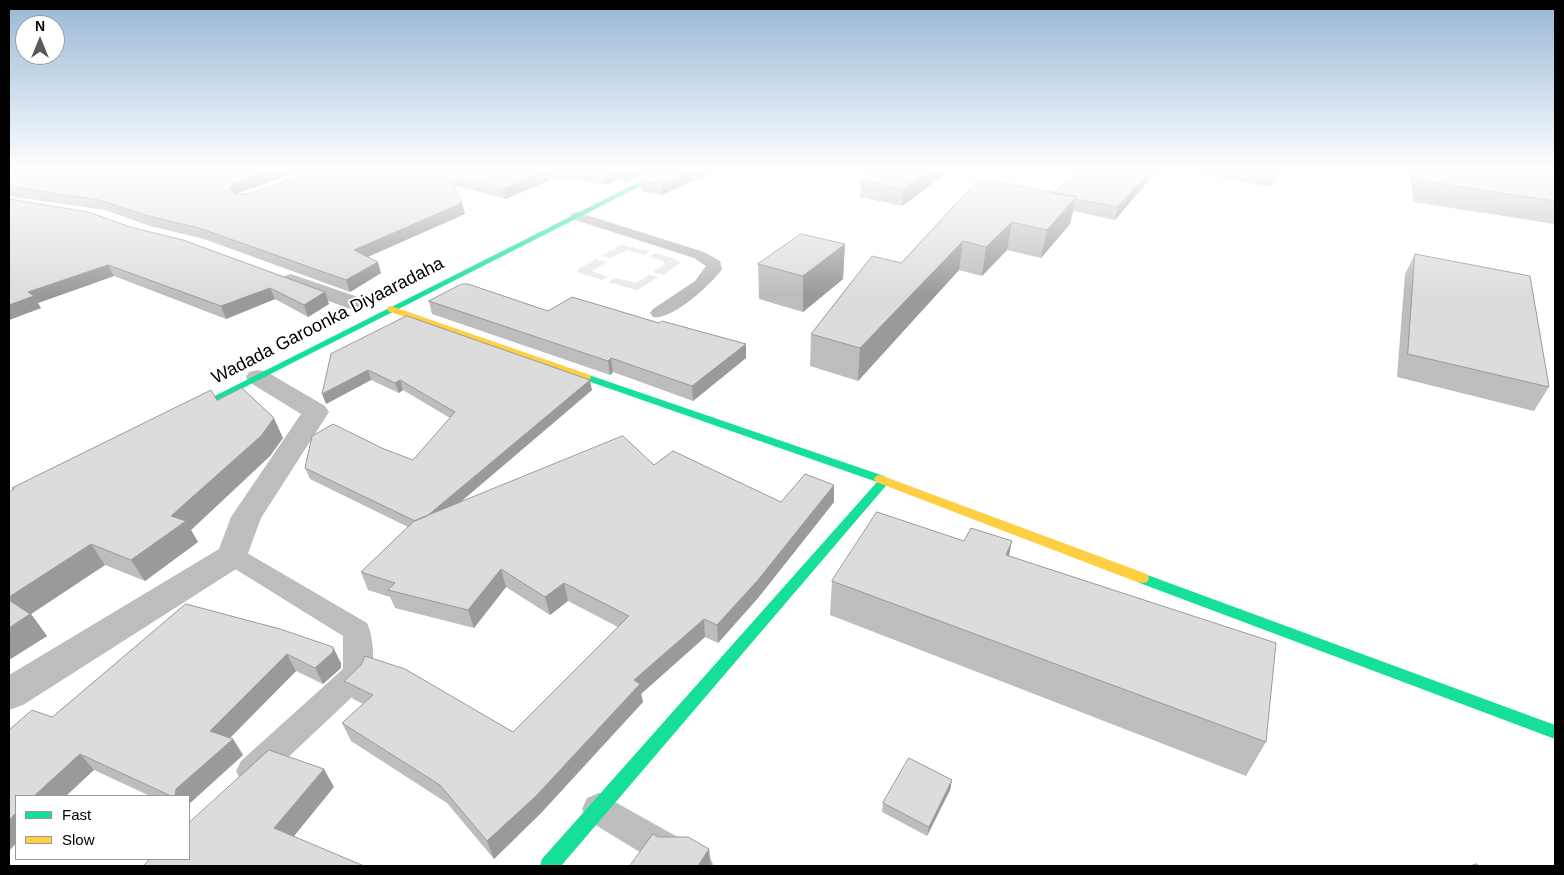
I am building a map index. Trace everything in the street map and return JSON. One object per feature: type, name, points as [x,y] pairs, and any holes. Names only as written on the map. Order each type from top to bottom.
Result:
[{"type":"street","name":"Wadada Garoonka Diyaaradaha","points":[[169,422],[583,213]]},
{"type":"street","points":[[270,272],[350,302]]},
{"type":"street","points":[[391,309],[884,481],[1555,732]]},
{"type":"street","points":[[9,694],[233,556],[246,518],[316,412],[258,376]]},
{"type":"street","points":[[549,866],[884,481]]},
{"type":"lane","points":[[577,216],[699,255],[714,264],[714,269],[701,284],[659,313]]},
{"type":"lane","points":[[233,556],[356,631],[358,674],[233,788]]},
{"type":"lane","points":[[599,809],[696,866]]},
{"type":"shaded area","points":[[621,245],[650,251],[644,255],[628,250],[611,258],[601,256]]},
{"type":"shaded area","points":[[655,253],[673,258],[680,263],[663,275],[653,272],[665,264],[663,261],[649,257]]},
{"type":"shaded area","points":[[596,259],[607,262],[592,271],[608,277],[602,280],[577,272],[578,269]]},
{"type":"shaded area","points":[[649,275],[659,277],[637,290],[608,282],[615,278],[636,283]]},
{"type":"building","points":[[9,213],[90,213],[130,227],[183,240],[325,292],[304,305],[270,288],[221,306],[108,265],[28,292],[34,296],[9,305]]},
{"type":"building","points":[[138,213],[439,213],[354,250],[378,262],[346,280],[199,228]]},
{"type":"building","points":[[948,213],[1062,213],[1047,230],[1012,222],[986,247],[963,241],[860,348],[811,334],[872,256],[901,263]]},
{"type":"building","points":[[801,234],[845,244],[803,276],[758,264]]},
{"type":"building","points":[[1415,254],[1530,276],[1549,387],[1408,354]]},
{"type":"building","points":[[462,284],[468,284],[548,311],[572,297],[659,323],[662,321],[746,344],[692,386],[611,358],[608,361],[429,301]]},
{"type":"building","points":[[407,316],[590,380],[427,516],[415,521],[305,468],[312,436],[333,424],[384,449],[413,460],[455,412],[400,380],[395,383],[368,370],[322,394],[331,354]]},
{"type":"building","points":[[242,388],[274,418],[261,436],[171,516],[186,521],[131,560],[91,544],[9,597],[9,492],[14,489],[12,488],[211,390],[217,400]]},
{"type":"building","points":[[623,436],[654,465],[673,451],[781,502],[805,474],[834,485],[758,580],[717,625],[704,619],[634,680],[640,684],[536,796],[487,841],[440,785],[342,723],[373,695],[344,681],[361,665],[365,656],[405,669],[513,732],[629,616],[564,583],[545,597],[501,569],[468,610],[388,590],[395,583],[361,572],[414,521]]},
{"type":"building","points":[[877,512],[964,541],[971,528],[1012,541],[1006,555],[1276,643],[1266,742],[832,581]]},
{"type":"building","points":[[9,600],[30,614],[9,628]]},
{"type":"building","points":[[186,604],[280,629],[333,647],[333,652],[315,668],[287,654],[210,731],[233,739],[176,789],[175,795],[169,795],[80,754],[35,795],[15,795],[15,814],[9,820],[9,730],[32,710],[52,717]]},
{"type":"building","points":[[269,750],[324,769],[274,828],[364,866],[143,866],[149,860],[190,860],[190,822]]},
{"type":"building","points":[[909,758],[952,780],[929,827],[883,803]]},
{"type":"building","points":[[653,834],[658,837],[688,837],[709,849],[698,866],[630,866]]},
{"type":"traffic: fast","points":[[182,415],[584,213]]},
{"type":"traffic: fast","points":[[586,377],[880,479]]},
{"type":"traffic: fast","points":[[549,866],[884,481]]},
{"type":"traffic: fast","points":[[1142,578],[1555,732]]},
{"type":"traffic: slow","points":[[391,309],[586,377]]},
{"type":"traffic: slow","points":[[880,479],[1142,578]]}]
